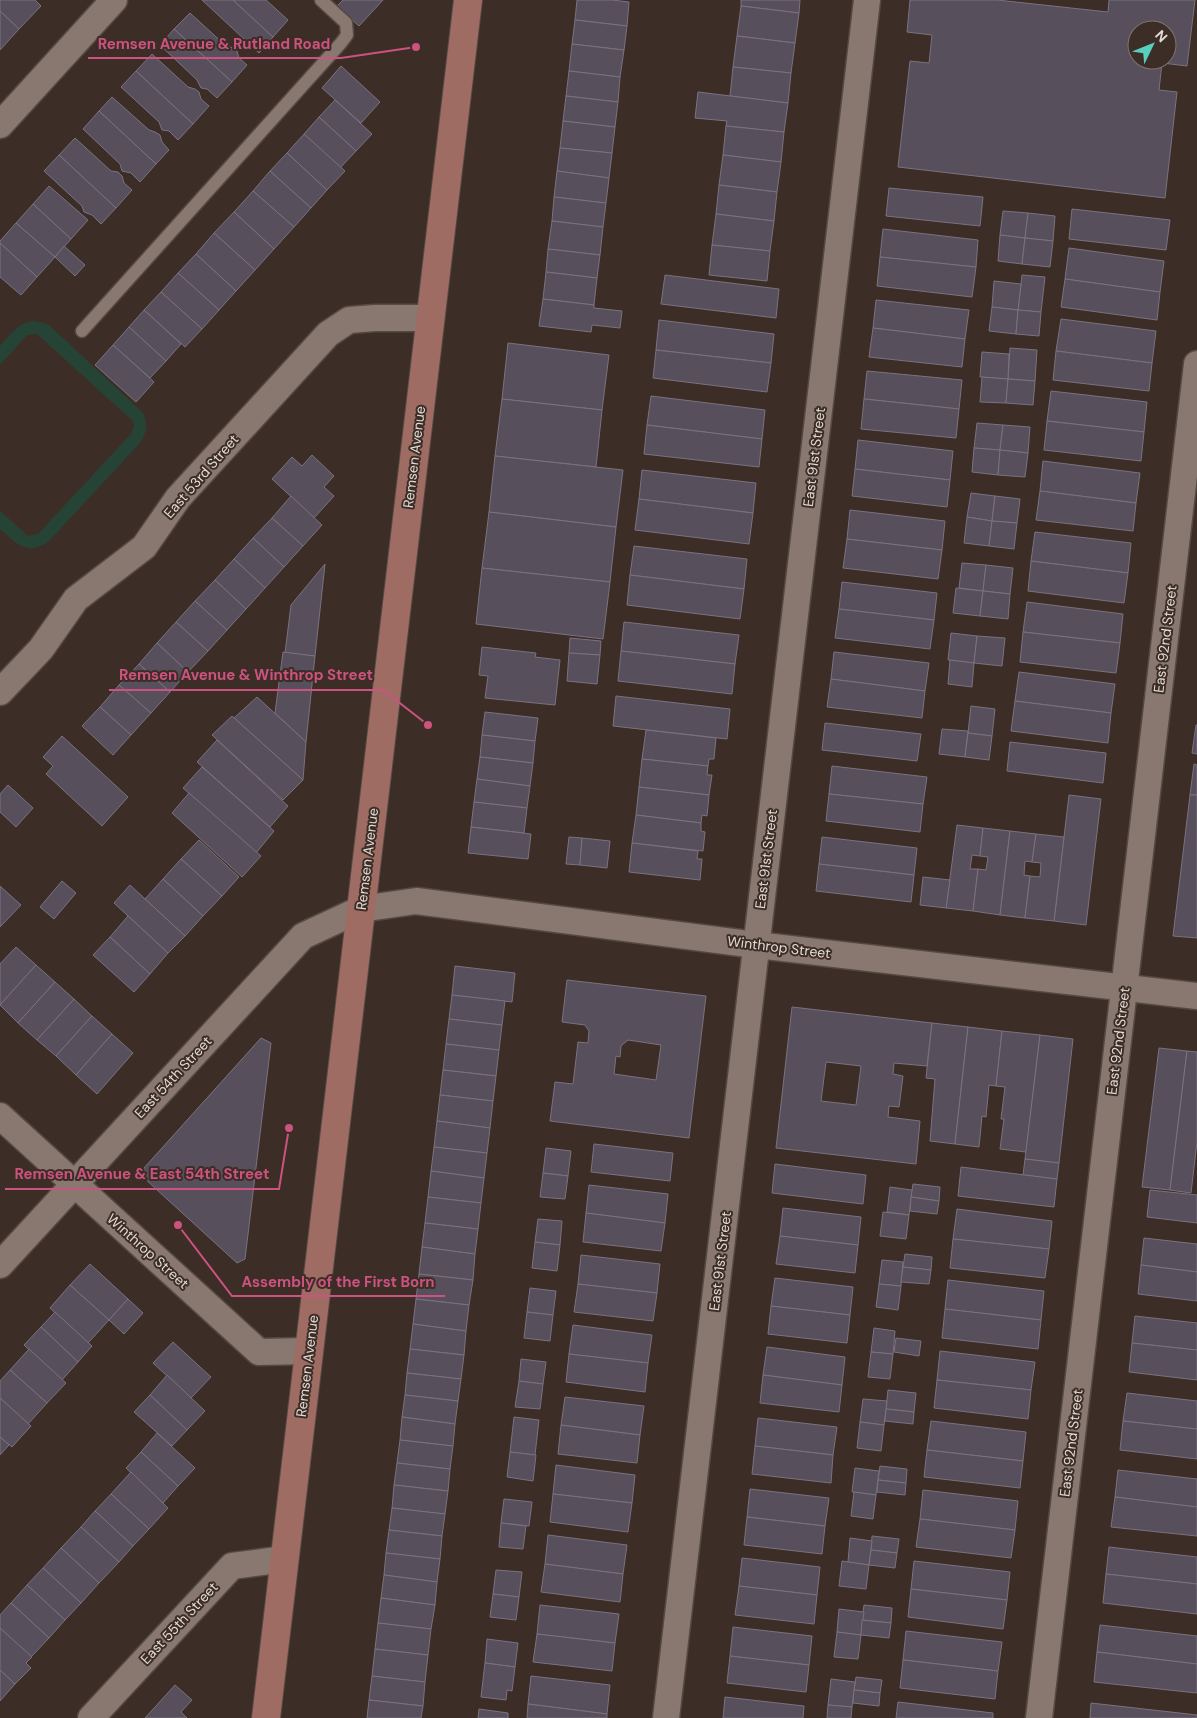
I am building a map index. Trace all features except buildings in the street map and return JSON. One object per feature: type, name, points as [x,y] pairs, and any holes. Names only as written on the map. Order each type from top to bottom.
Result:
[{"type":"main road","name":"Remsen Avenue","points":[[266,1718],[468,0]]},
{"type":"street","points":[[0,125],[114,0]]},
{"type":"street","name":"East 91st Street","points":[[666,1718],[867,0]]},
{"type":"street","name":"East 53rd Street","points":[[0,692],[41,649],[76,600],[144,547],[178,498],[328,334],[349,320],[430,318]]},
{"type":"street","name":"East 92nd Street","points":[[1039,1718],[1197,364]]},
{"type":"street","name":"Winthrop Street","points":[[361,909],[416,901],[756,944],[1197,996]]},
{"type":"street","name":"East 54th Street","points":[[0,1265],[303,936],[361,909]]},
{"type":"street","name":"Winthrop Street","points":[[0,1116],[259,1352],[309,1351]]},
{"type":"street","name":"East 55th Street","points":[[91,1718],[232,1566],[284,1559]]},
{"type":"lane","points":[[82,331],[347,35],[346,23],[321,0]]},
{"type":"green space","points":[[33,321],[50,326],[143,413],[146,425],[144,436],[139,444],[48,542],[33,548],[27,548],[16,543],[0,529],[0,511],[28,536],[38,534],[131,434],[134,427],[133,421],[37,334],[27,335],[0,365],[0,346],[19,327]]},
{"type":"place","name":"Remsen Avenue & Rutland Road","points":[[416,47]]},
{"type":"place","name":"Remsen Avenue & Winthrop Street","points":[[428,725]]},
{"type":"place","name":"Remsen Avenue & East 54th Street","points":[[289,1128]]},
{"type":"place","name":"Assembly of the First Born","points":[[178,1225]]}]
